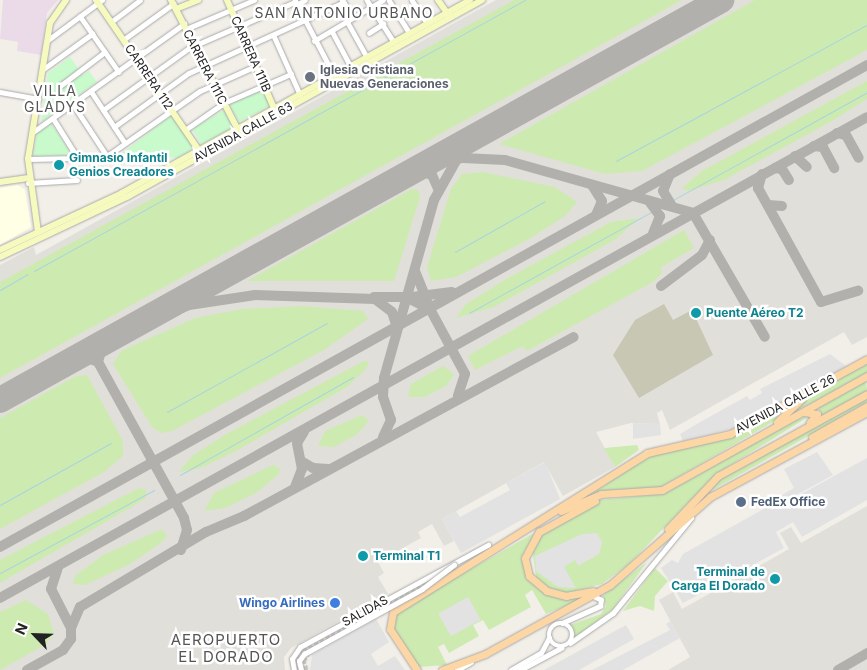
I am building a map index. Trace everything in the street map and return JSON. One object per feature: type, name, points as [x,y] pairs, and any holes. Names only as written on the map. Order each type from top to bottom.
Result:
[{"type":"main road","points":[[38,233],[28,181],[28,159],[46,40],[54,11],[66,0]]},
{"type":"main road","points":[[173,4],[198,0]]},
{"type":"main road","name":"CARRERA 111B","points":[[227,0],[274,108]]},
{"type":"main road","points":[[438,0],[448,15]]},
{"type":"main road","name":"AVENIDA CALLE 63","points":[[0,250],[118,202],[200,152],[448,15],[468,2],[482,0]]},
{"type":"main road","name":"CARRERA 112","points":[[99,1],[123,40],[200,152]]},
{"type":"main road","name":"CARRERA 111C","points":[[173,4],[238,131]]},
{"type":"main road","name":"AVENIDA CALLE 63","points":[[238,131],[274,108],[410,33],[448,15]]},
{"type":"main road","points":[[0,182],[28,181]]},
{"type":"main road","name":"AVENIDA CALLE 63","points":[[0,257],[38,233]]},
{"type":"main road","name":"AVENIDA CALLE 26","points":[[417,670],[408,662],[390,629],[392,613],[647,453],[730,434],[867,359]]},
{"type":"main road","name":"AVENIDA CALLE 26","points":[[542,520],[592,497],[662,490],[867,376]]},
{"type":"main road","points":[[759,435],[809,391]]},
{"type":"main road","points":[[638,563],[713,480],[867,394]]},
{"type":"main road","points":[[442,670],[485,654],[610,585],[638,563],[703,502],[867,406]]},
{"type":"main road","points":[[794,434],[817,416],[813,411],[797,414]]},
{"type":"main road","points":[[758,470],[867,412]]},
{"type":"main road","points":[[610,585],[582,595],[553,593],[532,580],[525,558],[528,544],[544,528],[616,494]]},
{"type":"street","points":[[111,22],[140,0]]},
{"type":"street","points":[[33,132],[136,59],[185,27],[254,0]]},
{"type":"street","points":[[103,110],[194,45],[295,2],[305,0]]},
{"type":"street","points":[[366,0],[394,42]]},
{"type":"street","points":[[314,41],[383,0]]},
{"type":"street","points":[[390,0],[410,33]]},
{"type":"street","points":[[412,0],[427,24]]},
{"type":"street","points":[[46,40],[99,1]]},
{"type":"street","points":[[114,127],[160,94],[205,66],[304,23],[343,1],[355,17]]},
{"type":"street","points":[[295,2],[304,23],[334,75]]},
{"type":"street","points":[[123,40],[173,4]]},
{"type":"street","points":[[80,16],[118,72]]},
{"type":"street","points":[[347,21],[367,57]]},
{"type":"street","points":[[369,33],[383,24]]},
{"type":"street","points":[[332,31],[351,66]]},
{"type":"street","points":[[42,70],[92,34]]},
{"type":"street","points":[[274,36],[300,94]]},
{"type":"street","points":[[60,86],[105,52]]},
{"type":"street","points":[[73,104],[107,156],[171,110],[214,83],[256,66]]},
{"type":"street","points":[[184,130],[224,103],[265,87],[291,74]]},
{"type":"street","points":[[91,91],[125,143]]},
{"type":"street","points":[[0,92],[38,99]]},
{"type":"street","points":[[28,159],[78,158],[52,118]]},
{"type":"street","points":[[28,181],[77,180]]},
{"type":"street","points":[[520,670],[570,643],[617,608],[703,502]]},
{"type":"street","name":"SALIDAS","points":[[294,670],[292,659],[300,647],[488,545]]},
{"type":"street","name":"SALIDAS","points":[[302,670],[299,661],[304,654],[422,589],[454,565]]},
{"type":"street","points":[[512,670],[540,653],[549,638],[550,630],[598,608],[601,600],[592,596]]},
{"type":"street","points":[[560,624],[572,632],[570,643]]},
{"type":"street","points":[[549,638],[562,647]]},
{"type":"street","points":[[457,670],[485,654]]},
{"type":"street","points":[[467,670],[472,662]]},
{"type":"shaded area","points":[[3,0],[58,0],[47,13],[41,55],[17,51],[18,42],[0,39]]},
{"type":"shaded area","points":[[496,0],[867,0],[867,337],[852,345],[844,332],[670,430],[662,410],[657,413],[660,424],[631,423],[596,432],[615,467],[563,496],[544,462],[442,519],[454,541],[444,546],[432,524],[418,532],[421,538],[378,562],[384,573],[378,577],[388,594],[291,648],[284,657],[285,670],[0,670],[0,265],[34,247],[36,255]]},
{"type":"shaded area","points":[[18,185],[25,190],[31,227],[0,245],[0,188]]},
{"type":"shaded area","points":[[664,304],[673,320],[692,310],[713,355],[639,398],[613,355],[635,320]]},
{"type":"shaded area","points":[[830,354],[846,366],[736,428],[683,441],[680,434],[747,396],[750,400],[762,393],[760,389]]},
{"type":"shaded area","points":[[633,423],[660,424],[661,435],[633,439]]},
{"type":"shaded area","points":[[817,452],[833,475],[780,504],[777,498],[794,488],[784,469]]},
{"type":"shaded area","points":[[867,458],[867,500],[802,537],[793,522],[776,532],[784,548],[683,603],[661,568],[672,560],[678,563],[683,554],[769,506],[772,510]]},
{"type":"shaded area","points":[[545,462],[560,499],[461,553],[442,519],[456,511],[460,517],[510,490],[506,483]]},
{"type":"shaded area","points":[[867,506],[867,670],[668,670],[690,657],[659,600],[673,592],[682,609],[789,549],[780,533],[791,527],[801,543]]},
{"type":"shaded area","points":[[597,533],[602,542],[599,554],[578,566],[575,560],[564,567],[576,588],[558,587],[536,571],[535,556],[582,534]]},
{"type":"shaded area","points":[[468,597],[481,620],[451,636],[438,613]]},
{"type":"shaded area","points":[[376,619],[389,642],[371,654],[378,666],[395,656],[405,670],[310,670],[312,655]]},
{"type":"shaded area","points":[[671,621],[680,638],[623,670],[592,670],[670,630],[666,624]]},
{"type":"shaded area","points":[[626,625],[634,639],[579,670],[544,670]]},
{"type":"green space","points":[[514,0],[682,0],[0,378],[0,282]]},
{"type":"green space","points":[[755,0],[867,0],[867,50],[642,171],[605,174],[499,144]]},
{"type":"green space","points":[[70,57],[83,75],[89,71],[97,82],[41,122],[48,73]]},
{"type":"green space","points":[[867,81],[867,99],[832,121],[724,180],[688,191],[682,188],[702,171]]},
{"type":"green space","points":[[264,90],[270,106],[239,122],[229,103]]},
{"type":"green space","points":[[224,110],[233,128],[201,144],[192,129]]},
{"type":"green space","points":[[172,115],[194,148],[177,158],[122,153]]},
{"type":"green space","points":[[51,123],[72,155],[33,156],[37,133]]},
{"type":"green space","points":[[483,172],[555,187],[577,202],[565,216],[531,238],[456,277],[431,281],[427,267],[451,189],[462,174]]},
{"type":"green space","points":[[412,189],[418,190],[420,197],[394,281],[247,281]]},
{"type":"green space","points":[[639,218],[616,239],[494,307],[456,318],[465,305],[506,279],[611,222]]},
{"type":"green space","points":[[684,230],[694,248],[661,267],[662,273],[653,282],[527,351],[523,346],[475,370],[468,356]]},
{"type":"green space","points":[[303,306],[363,311],[368,319],[324,350],[172,431],[161,433],[152,427],[113,364],[121,351],[195,318],[242,309]]},
{"type":"green space","points":[[364,361],[369,362],[366,369],[347,387],[236,451],[201,468],[179,472],[192,456],[228,433]]},
{"type":"green space","points":[[867,362],[867,373],[785,417],[810,394]]},
{"type":"green space","points":[[443,366],[454,374],[447,385],[425,397],[408,397],[411,384]]},
{"type":"green space","points":[[87,375],[123,441],[123,456],[104,472],[0,529],[0,418],[76,376]]},
{"type":"green space","points":[[866,379],[867,391],[823,416],[817,406]]},
{"type":"green space","points":[[867,397],[867,403],[700,497],[721,478]]},
{"type":"green space","points":[[795,402],[771,423],[656,490],[591,495],[645,457],[732,435]]},
{"type":"green space","points":[[813,414],[716,474],[629,564],[602,584],[567,593],[547,587],[536,577],[532,549],[545,530],[600,500],[662,494],[788,423]]},
{"type":"green space","points":[[362,415],[369,421],[356,435],[334,447],[318,446],[325,431]]},
{"type":"green space","points":[[637,445],[639,450],[615,467],[604,448]]},
{"type":"green space","points":[[273,465],[280,468],[279,474],[256,493],[225,508],[204,511],[214,493]]},
{"type":"green space","points":[[139,488],[147,490],[145,499],[0,583],[0,560]]},
{"type":"green space","points":[[162,529],[167,536],[161,543],[130,564],[85,585],[73,584],[75,576],[103,555]]},
{"type":"green space","points":[[534,533],[523,555],[532,582],[545,593],[571,599],[591,595],[546,614],[532,590],[525,595],[531,607],[489,630],[483,620],[473,625],[479,636],[449,653],[444,644],[438,647],[447,665],[418,667],[393,630],[396,612]]},
{"type":"green space","points":[[647,562],[613,609],[575,638],[570,625],[601,614],[606,606],[603,595]]},
{"type":"green space","points":[[655,568],[668,581],[655,596],[654,611],[640,606],[623,611]]},
{"type":"green space","points":[[26,600],[48,614],[54,634],[46,644],[0,670],[0,612]]},
{"type":"waterway","points":[[34,271],[525,0]]},
{"type":"waterway","points":[[616,161],[867,25]]},
{"type":"waterway","points":[[469,313],[867,92]]},
{"type":"waterway","points":[[455,252],[545,201]]},
{"type":"waterway","points":[[0,290],[28,274]]},
{"type":"waterway","points":[[167,412],[327,323]]},
{"type":"waterway","points":[[180,475],[353,377]]},
{"type":"waterway","points":[[0,505],[111,443]]},
{"type":"waterway","points":[[0,573],[154,490]]},
{"type":"taxiway","points":[[0,547],[867,65]]},
{"type":"taxiway","points":[[0,598],[867,117]]},
{"type":"taxiway","points":[[383,437],[391,420],[383,397],[384,378],[434,200],[457,159],[495,125]]},
{"type":"taxiway","points":[[837,133],[846,135],[859,158]]},
{"type":"taxiway","points":[[814,146],[823,147],[834,168]]},
{"type":"taxiway","points":[[795,156],[807,167]]},
{"type":"taxiway","points":[[421,166],[463,158],[505,160],[693,213],[765,337]]},
{"type":"taxiway","points":[[775,168],[782,169],[789,180]]},
{"type":"taxiway","points":[[417,169],[432,175],[439,191]]},
{"type":"taxiway","points":[[670,174],[663,191],[672,206]]},
{"type":"taxiway","points":[[762,174],[758,188],[821,302],[858,291]]},
{"type":"taxiway","points":[[592,185],[602,201],[596,215]]},
{"type":"taxiway","points":[[649,201],[660,216],[653,233]]},
{"type":"taxiway","points":[[768,205],[782,206]]},
{"type":"taxiway","points":[[661,286],[702,255],[710,240]]},
{"type":"taxiway","points":[[415,271],[427,301]]},
{"type":"taxiway","points":[[412,297],[452,292]]},
{"type":"taxiway","points":[[131,327],[189,305],[255,295],[375,299],[392,312],[397,327]]},
{"type":"taxiway","points":[[374,297],[406,297],[430,309],[465,374],[458,396]]},
{"type":"taxiway","points":[[71,628],[80,607],[206,532],[244,516],[573,337]]},
{"type":"taxiway","points":[[104,342],[98,362],[184,518],[187,530],[181,550]]},
{"type":"taxiway","points":[[80,355],[98,362]]},
{"type":"taxiway","points":[[295,487],[302,469],[297,443],[304,432]]},
{"type":"taxiway","points":[[301,461],[313,468],[328,469]]},
{"type":"taxiway","points":[[27,670],[63,650],[71,639],[71,628],[51,589],[58,568]]},
{"type":"taxiway","points":[[838,670],[867,653]]},
{"type":"runway","points":[[0,400],[721,0]]},
{"type":"tunnel","points":[[440,577],[456,569]]},
{"type":"tunnel","points":[[299,670],[297,659],[303,651],[426,584]]},
{"type":"tunnel","points":[[306,670],[303,661],[307,654]]},
{"type":"place","name":"Iglesia Cristiana Nuevas Generaciones","points":[[310,77]]},
{"type":"place","name":"Gimnasio Infantil Genios Creadores","points":[[59,165]]},
{"type":"place","name":"Puente Aéreo T2","points":[[696,313]]},
{"type":"place","name":"FedEx Office","points":[[741,502]]},
{"type":"place","name":"Terminal T1","points":[[363,556]]},
{"type":"place","name":"Terminal de Carga El Dorado","points":[[775,579]]},
{"type":"place","name":"Wingo Airlines","points":[[335,603]]},
{"type":"district","name":"SAN ANTONIO URBANO","points":[[344,13]]},
{"type":"district","name":"VILLA GLADYS","points":[[55,99]]},
{"type":"district","name":"AEROPUERTO EL DORADO","points":[[226,648]]}]
